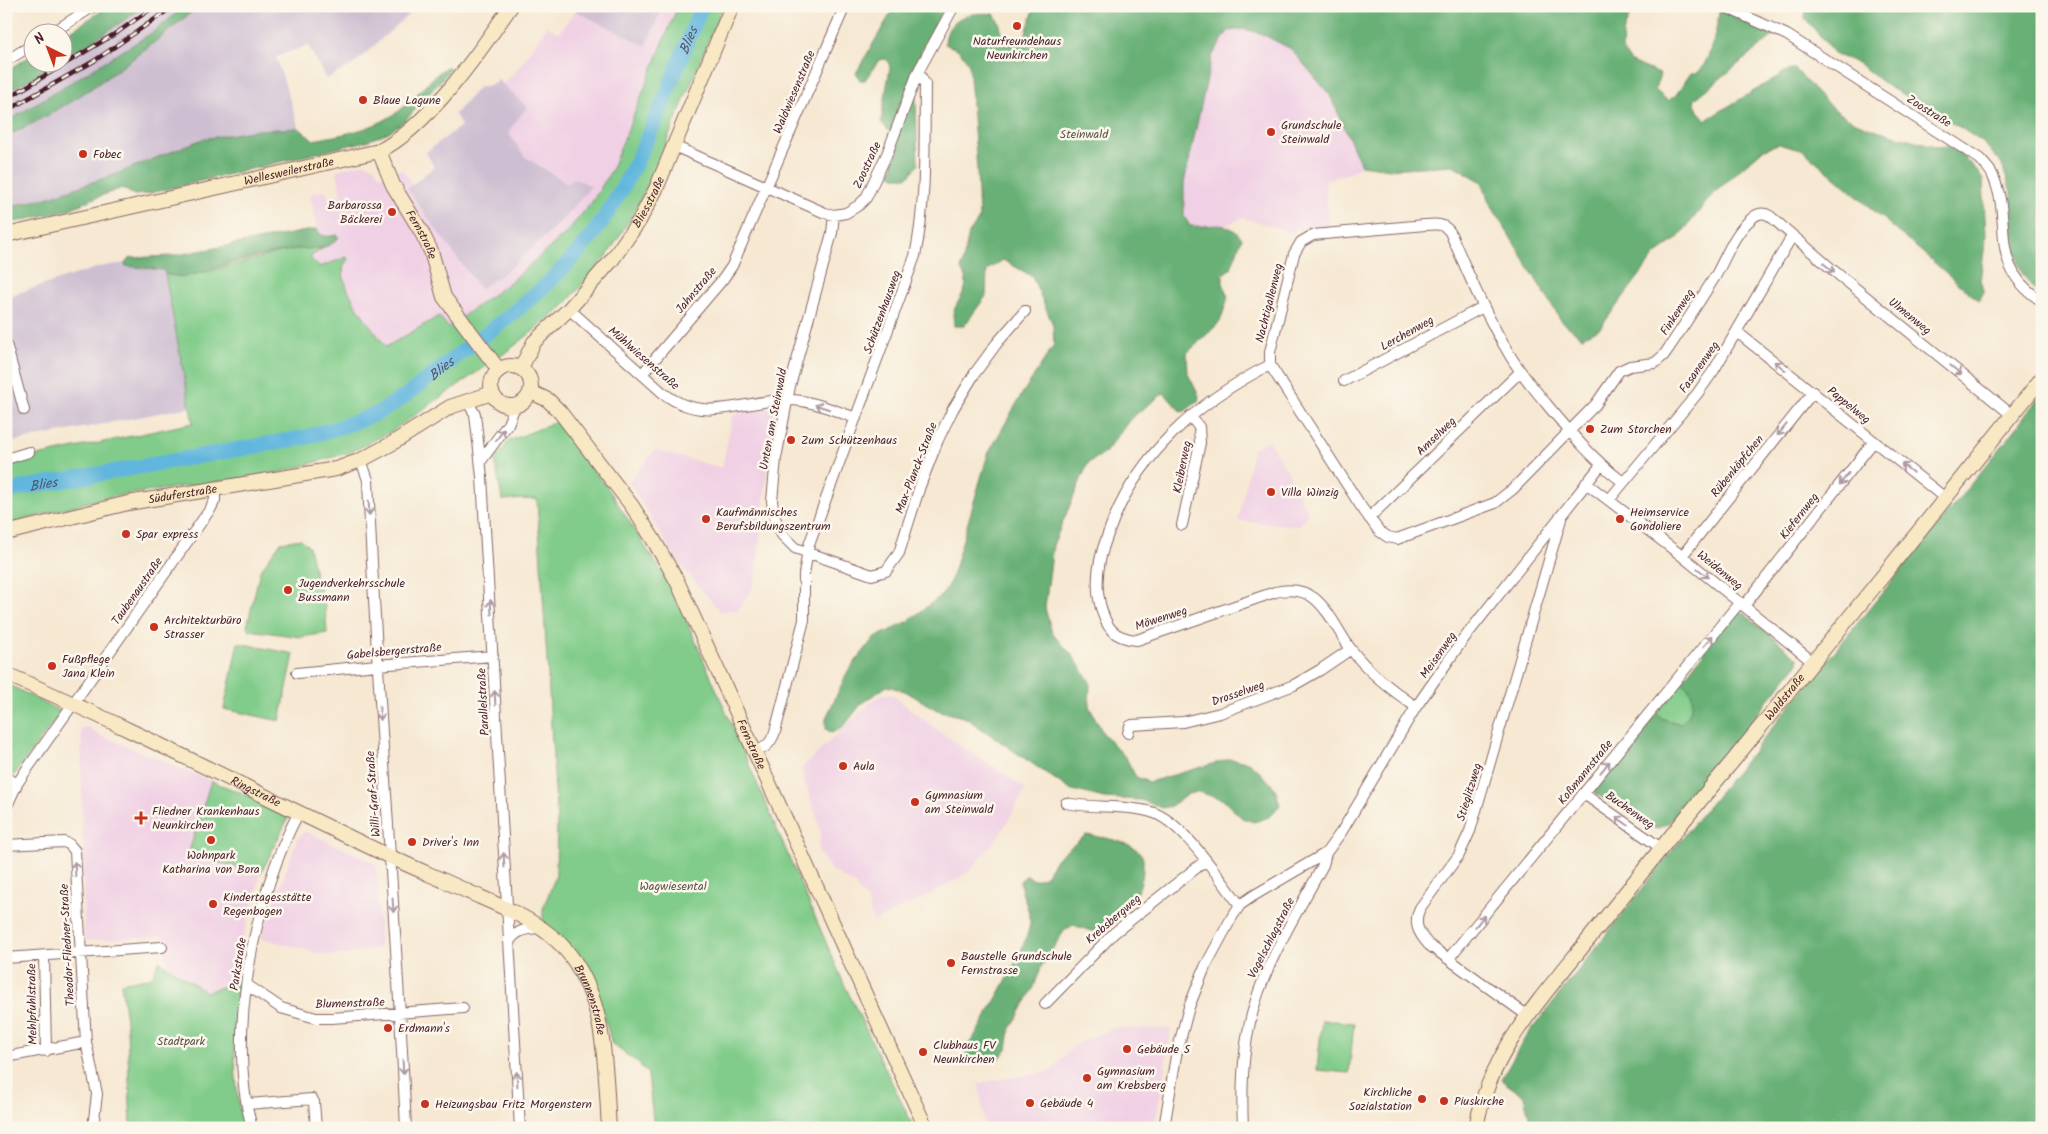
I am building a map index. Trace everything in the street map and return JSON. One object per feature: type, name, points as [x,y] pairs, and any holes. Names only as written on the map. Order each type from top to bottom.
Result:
[{"type":"street","points":[[69,22],[94,6]]},
{"type":"street","name":"Wellesweilerstraße","points":[[6,236],[379,150],[397,141],[426,114],[480,50],[512,6]]},
{"type":"street","name":"Bliesstraße","points":[[521,368],[534,342],[569,309],[612,260],[640,221],[656,190],[732,6]]},
{"type":"street","name":"Waldwiesenstraße","points":[[767,187],[845,6]]},
{"type":"street","name":"Zoostraße","points":[[834,216],[854,209],[866,198],[887,154],[918,72],[954,6]]},
{"type":"street","name":"Zoostraße","points":[[1723,6],[1787,35],[1980,159],[1991,172],[1996,184],[2001,206],[2005,256],[2011,270],[2020,283],[2042,302]]},
{"type":"street","points":[[6,61],[22,51]]},
{"type":"street","name":"Schützenhausweg","points":[[807,552],[904,288],[920,236],[923,190],[924,84],[918,72]]},
{"type":"street","points":[[674,146],[834,216]]},
{"type":"street","name":"Fernstraße","points":[[379,150],[393,185],[422,231],[431,251],[444,298],[499,370]]},
{"type":"street","name":"Jahnstraße","points":[[642,373],[732,266],[767,187]]},
{"type":"street","name":"Finkenweg","points":[[1569,432],[1596,404],[1619,371],[1630,366],[1655,363],[1664,355],[1716,274],[1740,231],[1751,218],[1758,213],[1765,213],[1792,236]]},
{"type":"street","name":"Unten am Steinwald","points":[[807,552],[795,548],[788,542],[778,526],[772,501],[776,458],[788,400],[832,233],[834,216]]},
{"type":"street","name":"Nachtigallenweg","points":[[1270,365],[1270,352],[1294,254],[1301,242],[1313,235],[1439,224],[1446,226],[1483,307],[1520,372],[1569,432],[1601,465],[1623,482]]},
{"type":"street","name":"Fasanenweg","points":[[1609,500],[1714,370],[1792,236]]},
{"type":"street","name":"Ulmenweg","points":[[1792,236],[2012,415]]},
{"type":"street","name":"Lerchenweg","points":[[1344,381],[1483,307]]},
{"type":"street","name":"Mühlwiesenstraße","points":[[569,309],[676,403],[692,409],[716,410],[788,400],[814,404],[856,418]]},
{"type":"street","name":"Max-Planck-Straße","points":[[807,552],[872,575],[886,571],[899,553],[920,486],[938,440],[954,409],[975,373],[1025,311]]},
{"type":"street","name":"Pappelweg","points":[[1737,332],[1945,498]]},
{"type":"street","points":[[6,344],[24,410]]},
{"type":"street","points":[[1270,365],[1369,518],[1379,531],[1388,537],[1397,539],[1495,503],[1505,496],[1569,432]]},
{"type":"street","name":"Möwenweg","points":[[1270,365],[1190,416],[1145,463],[1128,487],[1114,516],[1100,554],[1097,592],[1107,623],[1119,637],[1138,640],[1287,589],[1300,591],[1314,598],[1322,606],[1351,649],[1374,674],[1416,707]]},
{"type":"street","points":[[512,366],[521,368],[529,375],[531,381],[531,392],[527,400],[515,406],[501,404],[492,393],[492,380],[499,370],[512,366]]},
{"type":"street","name":"Amselweg","points":[[1369,518],[1520,372]]},
{"type":"street","name":"Waldstraße","points":[[1476,1128],[1484,1093],[1494,1070],[1504,1050],[1528,1016],[1661,848],[2042,378]]},
{"type":"street","name":"Fernstraße","points":[[531,392],[548,400],[560,412],[632,506],[654,539],[677,581],[926,1128]]},
{"type":"street","name":"Rübenköpfchen","points":[[1682,556],[1813,392]]},
{"type":"street","points":[[360,460],[391,444],[450,407],[492,393]]},
{"type":"street","name":"Parallelstraße","points":[[467,401],[475,414],[480,461],[520,1128]]},
{"type":"street","points":[[480,461],[508,424],[515,406]]},
{"type":"street","name":"Kleiberweg","points":[[1182,525],[1200,443],[1199,427],[1190,416]]},
{"type":"street","name":"Kiefernweg","points":[[1742,604],[1874,441]]},
{"type":"street","points":[[6,458],[29,452]]},
{"type":"street","name":"Süduferstraße","points":[[6,533],[98,509],[336,468],[360,460]]},
{"type":"street","name":"Willi-Graf-Straße","points":[[360,460],[368,480],[377,664],[401,1013],[406,1128]]},
{"type":"street","name":"Meisenweg","points":[[1326,853],[1342,831],[1416,707],[1462,641],[1601,465]]},
{"type":"street","name":"Weidenweg","points":[[1586,483],[1682,556],[1813,662]]},
{"type":"street","name":"Taubenaustraße","points":[[6,808],[17,784],[211,508],[215,500],[215,490]]},
{"type":"street","name":"Stieglitzweg","points":[[1528,1016],[1450,958],[1429,945],[1419,935],[1416,916],[1460,855],[1470,831],[1563,514]]},
{"type":"street","points":[[755,752],[766,748],[770,743],[802,629],[805,610],[804,574],[807,552]]},
{"type":"street","name":"Koßmannstraße","points":[[1450,958],[1742,604]]},
{"type":"street","name":"Drosselweg","points":[[1128,733],[1132,725],[1168,724],[1200,719],[1276,693],[1320,670],[1351,649]]},
{"type":"street","name":"Gabelsbergerstraße","points":[[297,674],[377,664],[493,656]]},
{"type":"street","name":"Ringstraße","points":[[6,674],[390,856],[507,909]]},
{"type":"street","points":[[6,777],[17,784]]},
{"type":"street","name":"Buchenweg","points":[[1584,794],[1661,848]]},
{"type":"street","points":[[1066,803],[1151,812],[1168,819],[1181,831],[1240,906]]},
{"type":"street","name":"Parkstraße","points":[[252,1128],[247,1104],[243,1060],[247,985],[255,935],[271,878],[287,833],[299,812]]},
{"type":"street","name":"Theodor-Fliedner-Straße","points":[[6,844],[64,842],[72,847],[74,851],[86,1042],[97,1094],[94,1128]]},
{"type":"street","points":[[1164,1128],[1176,1056],[1189,1007],[1205,967],[1232,916],[1240,906],[1326,853]]},
{"type":"street","name":"Vogelschlagstraße","points":[[1243,1128],[1242,1072],[1253,1009],[1265,975],[1323,865],[1326,853]]},
{"type":"street","name":"Krebsbergweg","points":[[1045,1004],[1114,933],[1205,861]]},
{"type":"street","name":"Brunnenstraße","points":[[507,909],[539,928],[558,943],[570,954],[582,973],[593,1000],[604,1050],[609,1128]]},
{"type":"street","points":[[509,942],[518,932],[539,928]]},
{"type":"street","points":[[6,958],[162,947]]},
{"type":"street","name":"Mehlpfuhlstraße","points":[[44,956],[46,1051]]},
{"type":"street","name":"Blumenstraße","points":[[247,985],[281,1008],[316,1018],[463,1008]]},
{"type":"street","points":[[6,1057],[86,1042]]},
{"type":"street","points":[[247,1104],[312,1099],[314,1102],[316,1128]]},
{"type":"shaded area","points":[[146,6],[185,6],[155,31],[6,122],[6,93],[42,72],[72,72],[72,54]]},
{"type":"shaded area","points":[[199,6],[418,6],[354,64],[326,79],[308,45],[276,57],[299,128],[258,130],[116,174],[44,199],[6,207],[6,136],[90,89],[161,37]]},
{"type":"shaded area","points":[[579,6],[678,6],[611,171],[592,202],[566,233],[513,281],[447,327],[439,317],[386,347],[362,314],[348,290],[341,271],[347,257],[319,267],[311,259],[311,256],[337,240],[336,235],[327,238],[320,235],[310,194],[326,190],[328,197],[341,195],[337,170],[365,163],[374,167],[380,176],[401,169],[413,184],[434,167],[426,152],[461,126],[455,114],[478,88],[496,83],[498,80],[503,84],[519,67],[547,26],[559,33]]},
{"type":"shaded area","points":[[579,6],[663,6],[646,46],[576,11]]},
{"type":"shaded area","name":"Grundschule Steinwald","points":[[1243,29],[1260,33],[1291,49],[1330,95],[1339,113],[1361,165],[1350,173],[1325,180],[1329,227],[1296,229],[1293,233],[1243,218],[1226,225],[1190,226],[1184,216],[1184,183],[1212,56],[1228,31]]},
{"type":"shaded area","points":[[498,80],[527,107],[508,132],[524,156],[568,184],[573,178],[591,186],[564,218],[539,242],[509,269],[480,289],[407,189],[434,167],[426,152],[461,126],[455,114],[478,88],[496,83]]},
{"type":"shaded area","points":[[125,263],[127,266],[164,270],[190,407],[6,443],[6,297],[99,267]]},
{"type":"shaded area","name":"Kaufmännisches Berufsbildungszentrum","points":[[771,408],[776,412],[765,488],[757,572],[752,589],[738,610],[720,611],[676,559],[629,482],[655,450],[722,468],[733,414]]},
{"type":"shaded area","name":"Villa Winzig","points":[[1268,440],[1288,472],[1308,513],[1299,526],[1238,521],[1253,449]]},
{"type":"shaded area","name":"Gymnasium am Steinwald","points":[[884,694],[891,694],[940,732],[1026,789],[999,836],[969,872],[935,892],[873,922],[867,900],[854,884],[831,870],[818,851],[821,832],[801,769],[874,699]]},
{"type":"shaded area","name":"Fliedner Krankenhaus Neunkirchen","points":[[88,727],[97,734],[211,781],[189,855],[261,873],[243,937],[238,982],[206,992],[167,965],[163,936],[84,941],[81,728]]},
{"type":"shaded area","points":[[305,831],[374,863],[377,867],[380,947],[345,955],[325,955],[261,938],[298,838]]},
{"type":"shaded area","name":"Gymnasium am Krebsberg","points":[[1114,1028],[1171,1029],[1155,1128],[985,1128],[979,1083],[1051,1071],[1074,1045]]},
{"type":"green space","points":[[109,6],[146,6],[72,54],[72,30]]},
{"type":"green space","points":[[185,6],[199,6],[107,78],[58,110],[6,136],[6,122],[155,31]]},
{"type":"green space","points":[[678,6],[723,6],[654,172],[632,216],[607,256],[561,309],[509,350],[392,431],[351,452],[278,473],[103,498],[6,525],[6,465],[28,458],[193,423],[165,274],[176,276],[191,275],[284,251],[324,248],[311,256],[311,259],[319,267],[347,257],[348,260],[343,268],[348,290],[355,304],[386,347],[439,316],[448,327],[513,280],[566,233],[592,202],[611,171]]},
{"type":"green space","points":[[895,6],[945,6],[922,49],[915,72],[918,165],[908,177],[894,177],[891,174],[899,143],[881,122],[890,67],[887,59],[879,60],[865,80],[860,80],[856,73]]},
{"type":"green space","name":"Steinwald","points":[[1035,6],[1633,6],[1623,33],[1622,49],[1631,62],[1660,74],[1655,90],[1668,101],[1676,95],[1691,73],[1697,73],[1706,62],[1721,10],[1774,35],[1694,100],[1698,111],[1706,120],[1790,69],[1795,69],[1825,101],[1846,117],[1879,131],[1938,147],[1947,146],[1959,153],[1975,168],[1983,180],[1986,236],[1980,281],[1984,292],[1979,301],[1804,151],[1778,144],[1762,150],[1713,194],[1677,239],[1655,255],[1600,328],[1582,337],[1562,322],[1489,202],[1482,182],[1453,165],[1390,169],[1361,165],[1330,95],[1291,49],[1260,33],[1243,29],[1228,31],[1212,56],[1184,183],[1184,216],[1190,226],[1225,226],[1242,238],[1231,268],[1223,274],[1223,284],[1228,297],[1220,322],[1187,353],[1188,374],[1199,396],[1198,401],[1181,412],[1164,393],[1131,418],[1105,453],[1088,463],[1053,545],[1045,608],[1052,633],[1073,656],[1090,682],[1089,706],[1103,733],[1126,758],[1136,777],[1149,782],[1230,759],[1248,762],[1275,788],[1280,805],[1269,817],[1254,822],[1242,818],[1222,799],[1198,792],[1188,794],[1171,806],[1162,808],[1141,800],[1104,798],[1069,789],[966,718],[937,710],[905,691],[887,686],[862,703],[845,725],[832,733],[826,729],[826,718],[848,671],[874,638],[907,622],[942,595],[951,580],[988,454],[1022,394],[1054,345],[1053,325],[1032,276],[1003,260],[987,270],[986,296],[964,326],[954,326],[953,316],[966,282],[961,270],[969,233],[979,219],[969,64],[959,50],[945,44],[946,35],[955,22],[961,18],[985,13],[994,14],[999,22],[1003,37],[1014,44],[1023,42]]},
{"type":"green space","points":[[1806,6],[2042,6],[2042,295],[2034,290],[2022,273],[2012,245],[2012,195],[2002,165],[1985,144],[1886,85],[1858,63],[1836,55],[1805,18]]},
{"type":"green space","points":[[22,61],[22,72],[42,72],[6,93],[6,71]]},
{"type":"green space","points":[[446,67],[450,68],[449,71],[405,121],[389,132],[367,141],[147,194],[134,195],[122,188],[68,210],[6,224],[6,207],[44,199],[116,174],[203,139],[258,130],[299,128],[313,140],[361,130],[383,121],[404,107]]},
{"type":"green space","points":[[317,229],[323,235],[336,235],[339,237],[335,242],[325,247],[269,254],[184,277],[165,274],[164,270],[126,266],[125,263],[131,258],[172,256]]},
{"type":"green space","points":[[2042,392],[2042,1128],[1532,1128],[1524,1096],[1501,1080],[1525,1038],[1671,852],[2015,430]]},
{"type":"green space","name":"Wagwiesental","points":[[556,422],[609,490],[665,577],[685,617],[844,984],[914,1128],[654,1128],[648,1074],[638,1063],[612,1044],[602,1009],[543,922],[543,909],[556,875],[557,822],[537,499],[502,500],[495,460],[509,441]]},
{"type":"green space","name":"Jugendverkehrsschule Bussmann","points":[[301,539],[309,547],[325,607],[327,633],[301,637],[250,630],[247,627],[260,571],[281,542]]},
{"type":"green space","points":[[1742,612],[1798,658],[1798,663],[1751,722],[1740,740],[1719,761],[1689,802],[1674,818],[1656,829],[1596,794],[1594,790],[1657,713],[1663,719],[1681,724],[1689,713],[1692,702],[1690,692],[1682,681],[1733,614]]},
{"type":"green space","points":[[238,643],[294,654],[280,721],[224,709]]},
{"type":"green space","points":[[1682,681],[1690,692],[1692,702],[1689,713],[1681,724],[1663,719],[1657,713]]},
{"type":"green space","points":[[6,683],[61,712],[11,779],[6,794]]},
{"type":"green space","points":[[211,781],[291,812],[261,873],[188,855]]},
{"type":"green space","points":[[1086,835],[1107,838],[1130,845],[1141,855],[1143,858],[1142,878],[1135,896],[1123,912],[1101,934],[1073,925],[1064,931],[1041,967],[1034,987],[1010,1030],[1007,1049],[999,1059],[969,1063],[966,1060],[967,1047],[1008,978],[1028,932],[1030,917],[1020,881],[1027,875],[1034,880],[1045,877],[1057,858]]},
{"type":"green space","name":"Stadtpark","points":[[159,961],[206,992],[238,982],[235,1018],[235,1055],[237,1092],[243,1128],[131,1128],[127,1029],[121,983],[152,977]]},
{"type":"green space","points":[[1322,1020],[1354,1023],[1349,1073],[1317,1070]]},
{"type":"waterway","name":"Blies","points":[[6,492],[307,437],[366,418],[404,397],[521,306],[579,252],[610,209],[637,160],[702,6]]},
{"type":"railway","points":[[6,99],[118,32],[155,6]]},
{"type":"railway","points":[[6,111],[94,61],[174,6]]},
{"type":"place","name":"Naturfreundehaus Neunkirchen","points":[[1017,26]]},
{"type":"place","name":"Blaue Lagune","points":[[363,100]]},
{"type":"place","name":"Grundschule Steinwald","points":[[1271,132]]},
{"type":"place","name":"Fobec","points":[[83,154]]},
{"type":"place","name":"Barbarossa Bäckerei","points":[[392,212]]},
{"type":"place","name":"Zum Storchen","points":[[1590,429]]},
{"type":"place","name":"Zum Schützenhaus","points":[[791,440]]},
{"type":"place","name":"Villa Winzig","points":[[1271,492]]},
{"type":"place","name":"Kaufmännisches Berufsbildungszentrum","points":[[706,519]]},
{"type":"place","name":"Heimservice Gondoliere","points":[[1620,519]]},
{"type":"place","name":"Spar express","points":[[126,534]]},
{"type":"place","name":"Jugendverkehrsschule Bussmann","points":[[288,590]]},
{"type":"place","name":"Architekturbüro Strasser","points":[[154,627]]},
{"type":"place","name":"Fußpflege Jana Klein","points":[[52,666]]},
{"type":"place","name":"Aula","points":[[843,766]]},
{"type":"place","name":"Gymnasium am Steinwald","points":[[915,802]]},
{"type":"place","name":"Fliedner Krankenhaus Neunkirchen","points":[[141,818]]},
{"type":"place","name":"Wohnpark Katharina von Bora","points":[[211,840]]},
{"type":"place","name":"Driver's Inn","points":[[412,842]]},
{"type":"place","name":"Kindertagesstätte Regenbogen","points":[[213,904]]},
{"type":"place","name":"Baustelle Grundschule Fernstrasse","points":[[951,963]]},
{"type":"place","name":"Erdmann's","points":[[388,1028]]},
{"type":"place","name":"Gebäude 5","points":[[1127,1049]]},
{"type":"place","name":"Clubhaus FV Neunkirchen","points":[[923,1052]]},
{"type":"place","name":"Gymnasium am Krebsberg","points":[[1087,1078]]},
{"type":"place","name":"Kirchliche Sozialstation","points":[[1422,1099]]},
{"type":"place","name":"Piuskirche","points":[[1444,1101]]},
{"type":"place","name":"Gebäude 4","points":[[1030,1103]]},
{"type":"place","name":"Heizungsbau Fritz Morgenstern","points":[[425,1104]]}]
